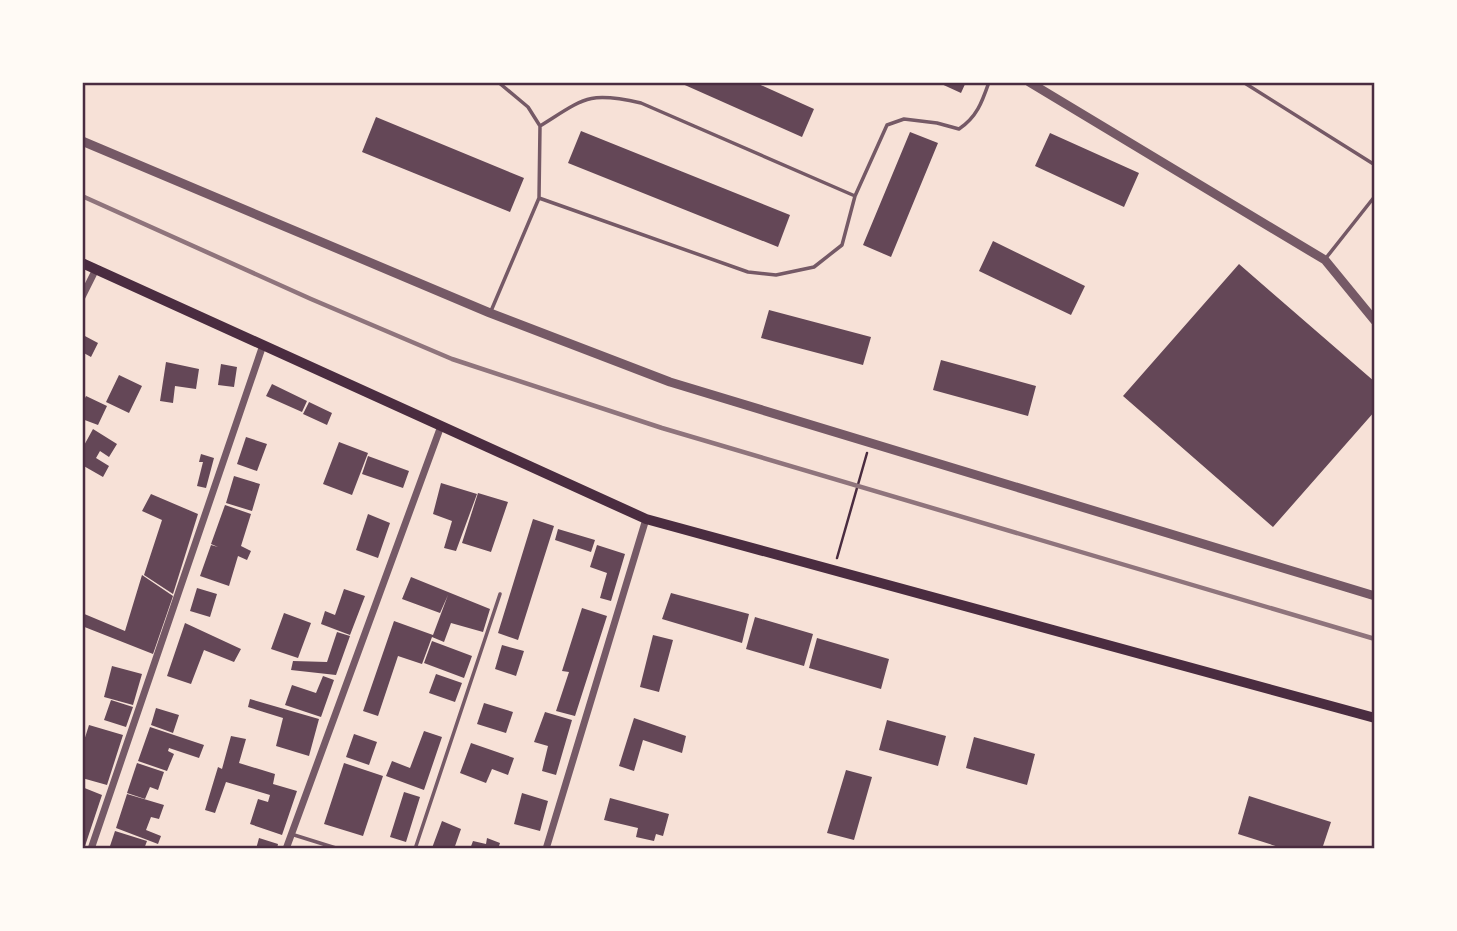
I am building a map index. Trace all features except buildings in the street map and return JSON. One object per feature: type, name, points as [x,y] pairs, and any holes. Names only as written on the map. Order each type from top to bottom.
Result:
[{"type":"main road","points":[[82,263],[646,519],[1375,718]]},
{"type":"street","points":[[1029,82],[1046,86],[1325,260],[1375,321]]},
{"type":"street","points":[[82,141],[490,313],[670,382],[1375,596]]},
{"type":"street","points":[[82,297],[96,270]]},
{"type":"street","points":[[90,849],[262,345]]},
{"type":"street","points":[[286,849],[441,426]]},
{"type":"street","points":[[546,849],[646,519]]},
{"type":"lane","points":[[490,313],[539,198],[540,126],[528,107],[498,82]]},
{"type":"lane","points":[[539,198],[748,272],[776,275],[814,267],[842,245],[855,196],[887,125],[904,119],[959,129],[972,120],[979,110],[989,82]]},
{"type":"lane","points":[[1242,82],[1375,165]]},
{"type":"lane","points":[[540,126],[583,99],[610,96],[620,98],[641,103],[855,196]]},
{"type":"lane","points":[[1325,260],[1375,196]]},
{"type":"lane","points":[[415,849],[500,594]]},
{"type":"lane","points":[[291,834],[339,849]]},
{"type":"path","points":[[834,571],[870,443]]},
{"type":"railway","points":[[82,196],[452,359],[662,428],[1375,639]]}]
